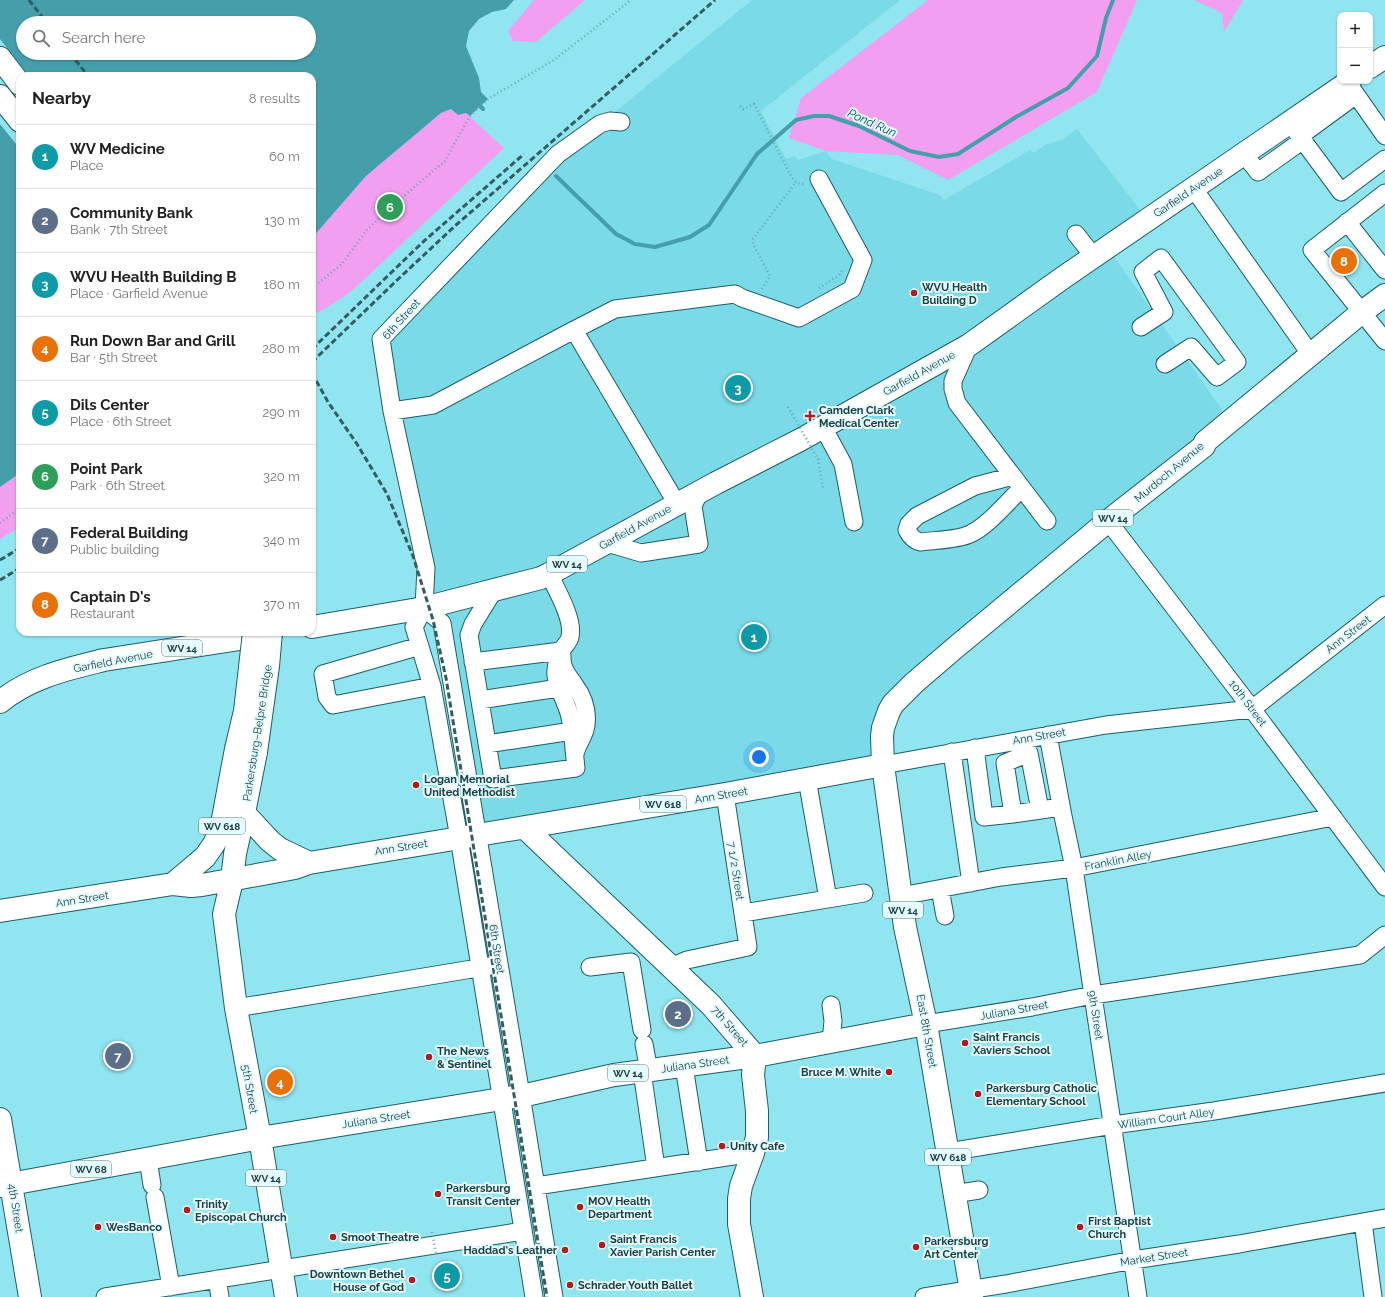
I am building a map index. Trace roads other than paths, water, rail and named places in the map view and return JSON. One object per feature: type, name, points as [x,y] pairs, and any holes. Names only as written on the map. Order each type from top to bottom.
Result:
[{"type":"main road","points":[[1373,65],[1385,57]]},
{"type":"main road","points":[[0,58],[16,79]]},
{"type":"main road","name":"Garfield Avenue","points":[[316,626],[424,608],[541,578],[549,574],[823,427],[969,346],[1094,257],[1244,154],[1297,133],[1351,86]]},
{"type":"main road","points":[[0,96],[16,116]]},
{"type":"main road","name":"Murdoch Avenue","points":[[883,765],[883,728],[893,704],[904,692],[956,647],[1108,522],[1204,446],[1205,442],[1362,312],[1385,295]]},
{"type":"main road","name":"Parkersburg–Belpre Bridge","points":[[232,880],[235,854],[244,813],[246,750],[245,711],[254,636]]},
{"type":"main road","name":"Garfield Avenue","points":[[0,702],[21,687],[40,678],[84,665],[104,660],[255,636]]},
{"type":"main road","name":"Parkersburg–Belpre Bridge","points":[[173,884],[205,857],[222,829],[246,750],[268,666],[271,636]]},
{"type":"main road","name":"Ann Street","points":[[0,911],[173,884],[191,886],[203,885],[295,868],[309,862],[525,828],[883,765]]},
{"type":"main road","name":"East 8th Street","points":[[883,765],[905,926],[926,1024],[972,1293]]},
{"type":"main road","points":[[847,772],[870,781],[887,794]]},
{"type":"main road","name":"WV 618","points":[[244,813],[270,841],[280,849],[309,862]]},
{"type":"main road","name":"7th Street","points":[[525,828],[711,1005],[756,1056],[753,1075],[758,1124],[757,1137],[741,1186],[739,1199],[739,1218],[742,1244],[752,1297]]},
{"type":"main road","name":"5th Street","points":[[232,880],[224,914],[236,1008],[260,1138],[286,1297]]},
{"type":"main road","points":[[203,885],[211,903],[224,914]]},
{"type":"main road","name":"Juliana Street","points":[[6,1185],[260,1138],[512,1097],[614,1076],[756,1056],[926,1024]]},
{"type":"main road","name":"4th Street","points":[[0,1119],[6,1185],[30,1297]]},
{"type":"street","points":[[1351,86],[1385,136]]},
{"type":"street","name":"6th Street","points":[[534,1297],[523,1231],[499,964],[432,686],[414,627],[424,608],[426,568],[392,412],[381,339],[558,154],[600,124],[610,120],[621,122]]},
{"type":"street","points":[[1297,133],[1341,192],[1385,159]]},
{"type":"street","points":[[392,412],[433,406],[615,309],[736,294],[798,318],[852,289],[864,260],[819,179]]},
{"type":"street","points":[[1194,189],[1311,355]]},
{"type":"street","points":[[1385,193],[1312,250],[1385,341]]},
{"type":"street","points":[[1347,222],[1385,270]]},
{"type":"street","points":[[1076,234],[1094,257]]},
{"type":"street","points":[[1141,327],[1164,312],[1143,272],[1161,258],[1237,362],[1217,377],[1191,347],[1166,364]]},
{"type":"street","points":[[574,330],[677,504]]},
{"type":"street","points":[[969,346],[953,381],[953,390],[957,404],[1047,521]]},
{"type":"street","points":[[823,427],[843,464],[854,522]]},
{"type":"street","points":[[1017,482],[990,520],[970,534],[921,542],[916,541],[909,535],[907,530],[909,524],[917,516],[975,486],[1017,482]]},
{"type":"street","points":[[604,544],[614,545],[641,553],[699,544],[693,506],[699,493]]},
{"type":"street","name":"10th Street","points":[[1108,522],[1252,709],[1385,887]]},
{"type":"street","points":[[494,590],[473,624],[470,634],[470,645],[493,779],[576,768],[570,716],[559,688],[556,675],[557,661],[561,651],[570,638],[571,627],[549,574]]},
{"type":"street","name":"Ann Street","points":[[883,765],[1106,725],[1252,709],[1385,605]]},
{"type":"street","name":"6th Street","points":[[424,608],[442,623],[460,725],[480,967],[512,1097],[536,1186],[554,1297]]},
{"type":"street","points":[[420,646],[323,674],[327,697],[333,705],[432,686]]},
{"type":"street","points":[[473,662],[561,651]]},
{"type":"street","points":[[561,651],[563,666],[580,693],[586,714],[586,726],[584,733],[576,747],[575,755]]},
{"type":"street","points":[[480,700],[559,688]]},
{"type":"street","points":[[460,725],[483,721]]},
{"type":"street","points":[[487,744],[572,731]]},
{"type":"street","name":"9th Street","points":[[1048,735],[1074,868],[1138,1297]]},
{"type":"street","points":[[975,748],[984,817],[1061,807]]},
{"type":"street","points":[[952,752],[971,883]]},
{"type":"street","points":[[1013,814],[1005,763],[1029,753],[1040,810]]},
{"type":"street","points":[[807,779],[828,899]]},
{"type":"street","name":"7 1/2 Street","points":[[671,967],[687,960],[748,947],[725,794]]},
{"type":"street","name":"Franklin Alley","points":[[901,896],[1001,876],[1074,868],[1333,817]]},
{"type":"street","points":[[940,889],[945,916]]},
{"type":"street","points":[[743,913],[864,893]]},
{"type":"street","name":"Juliana Street","points":[[926,1024],[1032,1007],[1093,995],[1360,955],[1385,935]]},
{"type":"street","points":[[590,967],[631,962],[648,945]]},
{"type":"street","points":[[631,962],[643,1037],[645,1071],[656,1168]]},
{"type":"street","points":[[236,1008],[499,964]]},
{"type":"street","points":[[831,1005],[833,1021],[832,1042]]},
{"type":"street","points":[[684,1066],[699,1162]]},
{"type":"street","name":"William Court Alley","points":[[948,1152],[1385,1083]]},
{"type":"street","points":[[536,1186],[753,1153]]},
{"type":"street","points":[[148,1159],[171,1287]]},
{"type":"street","points":[[954,1194],[979,1190]]},
{"type":"street","name":"Market Street","points":[[924,1297],[1007,1290],[1133,1260],[1239,1244],[1385,1218]]},
{"type":"street","points":[[1363,1222],[1373,1297]]},
{"type":"street","points":[[105,1297],[523,1231]]},
{"type":"street","points":[[217,1280],[220,1297]]},
{"type":"waterway","name":"Pond Run","points":[[556,176],[616,234],[635,244],[655,247],[690,237],[709,225],[757,154],[796,120],[814,116],[829,116],[859,126],[910,151],[939,157],[958,154],[1016,117],[1068,88],[1097,56],[1106,18],[1113,0]]},
{"type":"railway","points":[[29,0],[42,16]]},
{"type":"railway","points":[[316,358],[456,225],[715,0]]},
{"type":"railway","points":[[75,60],[85,72]]},
{"type":"railway","points":[[316,345],[424,241],[524,154]]},
{"type":"railway","points":[[316,380],[328,402],[357,444],[387,494],[413,556],[433,620],[446,678],[547,1297]]},
{"type":"railway","points":[[0,560],[16,550]]},
{"type":"railway","points":[[0,580],[16,570]]},
{"type":"place","name":"Point Park","points":[[390,207]]},
{"type":"place","name":"Captain D's","points":[[1344,261]]},
{"type":"place","name":"WVU Health Building D","points":[[914,293]]},
{"type":"place","name":"WVU Health Building B","points":[[738,388]]},
{"type":"place","name":"Camden Clark Medical Center","points":[[810,416]]},
{"type":"place","name":"WV Medicine","points":[[754,637]]},
{"type":"place","name":"Logan Memorial United Methodist","points":[[416,785]]},
{"type":"place","name":"Community Bank","points":[[678,1014]]},
{"type":"place","name":"Saint Francis Xaviers School","points":[[965,1043]]},
{"type":"place","name":"Federal Building","points":[[118,1056]]},
{"type":"place","name":"The News & Sentinel","points":[[429,1057]]},
{"type":"place","name":"Bruce M. White","points":[[889,1072]]},
{"type":"place","name":"Run Down Bar and Grill","points":[[280,1082]]},
{"type":"place","name":"Parkersburg Catholic Elementary School","points":[[978,1094]]},
{"type":"place","name":"Unity Cafe","points":[[722,1146]]},
{"type":"place","name":"Parkersburg Transit Center","points":[[438,1194]]},
{"type":"place","name":"MOV Health Department","points":[[580,1207]]},
{"type":"place","name":"Trinity Episcopal Church","points":[[187,1210]]},
{"type":"place","name":"WesBanco","points":[[98,1227]]},
{"type":"place","name":"First Baptist Church","points":[[1080,1227]]},
{"type":"place","name":"Smoot Theatre","points":[[333,1237]]},
{"type":"place","name":"Saint Francis Xavier Parish Center","points":[[602,1245]]},
{"type":"place","name":"Parkersburg Art Center","points":[[916,1247]]},
{"type":"place","name":"Haddad's Leather","points":[[565,1250]]},
{"type":"place","name":"Dils Center","points":[[447,1276]]},
{"type":"place","name":"Downtown Bethel House of God","points":[[412,1280]]},
{"type":"place","name":"Schrader Youth Ballet","points":[[570,1285]]}]
